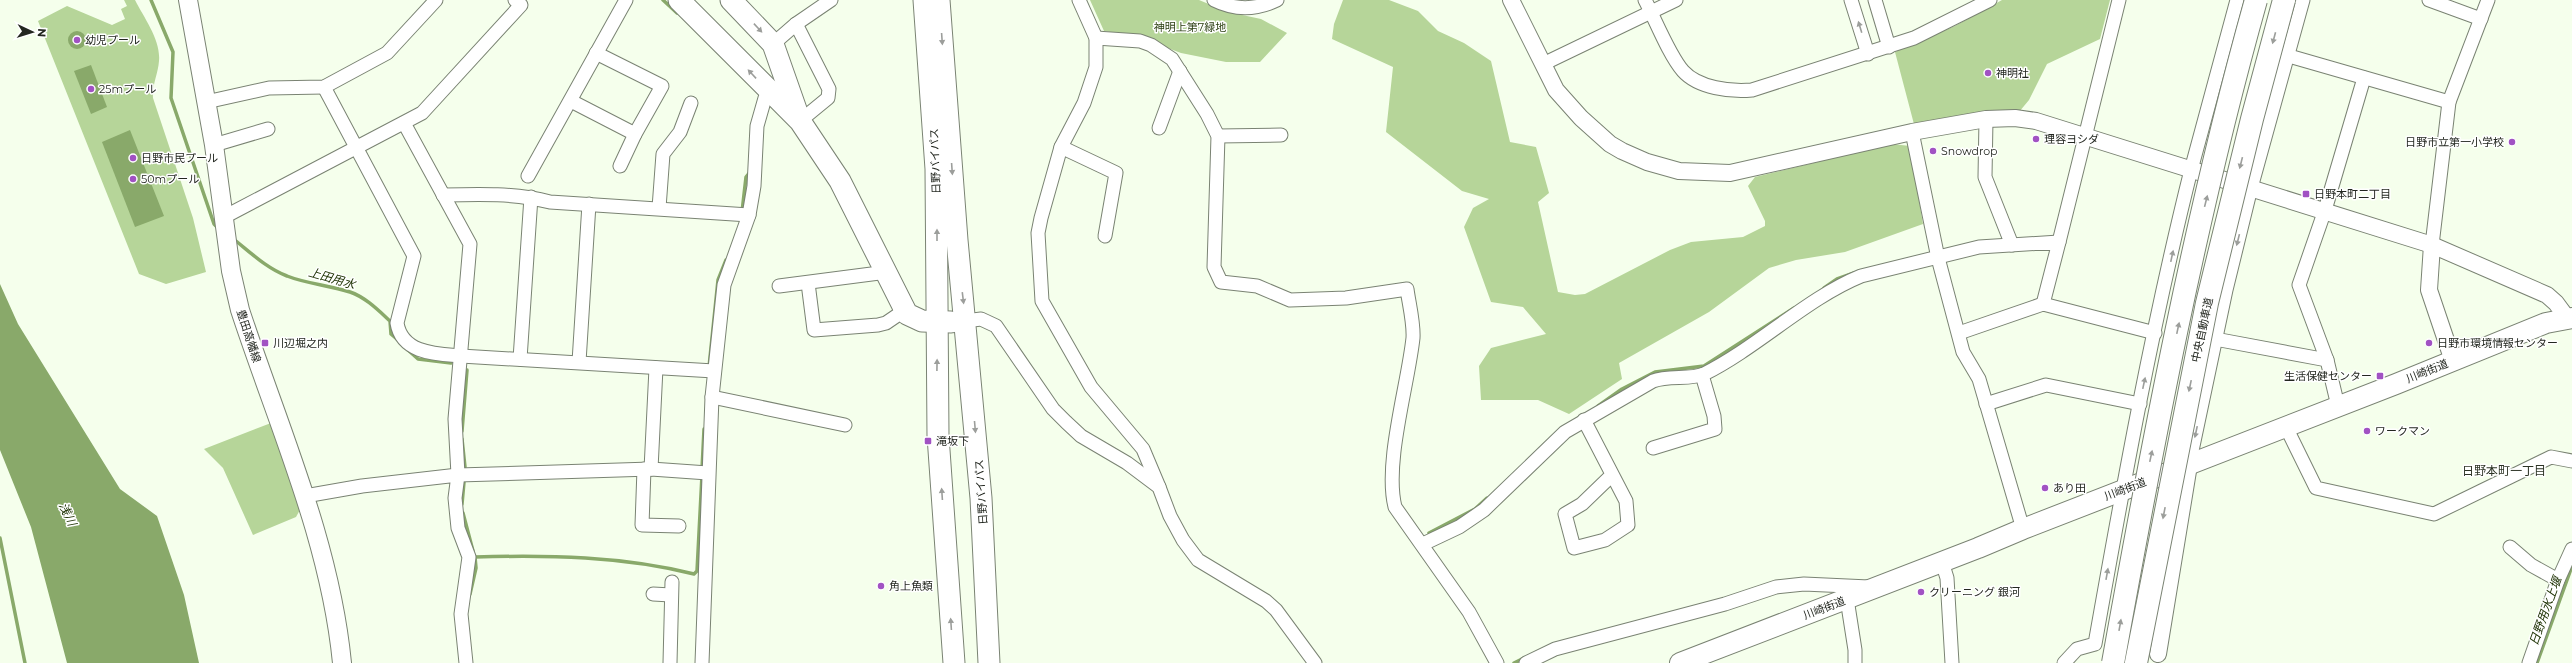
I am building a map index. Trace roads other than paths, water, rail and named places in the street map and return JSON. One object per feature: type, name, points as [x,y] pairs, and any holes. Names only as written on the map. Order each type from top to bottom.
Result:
[{"type":"highway","points":[[679,0],[770,94],[800,121],[840,181],[905,310],[916,319],[938,322],[965,321]]},
{"type":"highway","points":[[731,0],[773,44],[800,121]]},
{"type":"highway","name":"日野バイパス","points":[[924,0],[936,169],[938,436],[954,663]]},
{"type":"highway","name":"日野バイパス","points":[[939,0],[957,240],[982,498],[989,663]]},
{"type":"highway","points":[[2113,663],[2144,489],[2193,255],[2256,0]]},
{"type":"highway","name":"中央自動車道","points":[[2136,663],[2207,303],[2252,119],[2284,0]]},
{"type":"main road","name":"豊田高幡線","points":[[188,0],[214,145],[232,271],[240,310],[305,496],[327,571],[342,663]]},
{"type":"main road","name":"川崎街道","points":[[1680,663],[1847,599],[1873,587],[1942,562],[2023,528],[2286,427],[2546,323],[2570,318]]},
{"type":"street","points":[[206,102],[269,88],[324,86],[387,53],[436,0]]},
{"type":"street","points":[[528,176],[626,0]]},
{"type":"street","points":[[773,44],[796,24],[831,0]]},
{"type":"street","points":[[1079,0],[1096,38],[1097,57],[1094,79],[1061,147],[1038,234],[1042,301],[1091,387],[1143,449],[1170,516],[1183,540],[1198,560],[1266,601],[1276,610],[1315,663]]},
{"type":"street","points":[[1214,0],[1233,7],[1245,8],[1260,6],[1277,0]]},
{"type":"street","points":[[1511,0],[1556,90],[1585,123],[1610,144],[1647,162],[1679,171],[1714,173],[1751,170],[1912,132],[1986,119],[2015,118],[2036,121],[2191,171],[2325,210],[2432,245],[2547,295],[2570,318]]},
{"type":"street","points":[[1543,64],[1648,6],[1676,0]]},
{"type":"street","points":[[1851,0],[1868,54]]},
{"type":"street","points":[[1874,0],[1889,47]]},
{"type":"street","points":[[2044,304],[2118,0]]},
{"type":"street","points":[[2095,644],[2122,490],[2155,333],[2191,171],[2237,0]]},
{"type":"street","points":[[2064,663],[2077,649],[2095,644],[2161,659],[2189,465],[2216,339],[2250,188],[2304,0]]},
{"type":"street","points":[[2429,0],[2481,19]]},
{"type":"street","points":[[2453,361],[2429,290],[2432,245],[2449,102],[2488,0]]},
{"type":"street","points":[[1648,6],[1683,71],[1713,86],[1738,92],[1752,90],[1914,38],[1986,1]]},
{"type":"street","points":[[224,216],[422,113],[521,2]]},
{"type":"street","points":[[796,24],[829,89],[828,98],[800,121]]},
{"type":"street","points":[[1096,38],[1127,39],[1151,45],[1172,59],[1207,114],[1218,136],[1214,267],[1222,282],[1257,286],[1290,300],[1346,298],[1407,289],[1413,336],[1395,455],[1392,497],[1395,507],[1423,544],[1470,612],[1497,663]]},
{"type":"street","points":[[596,53],[662,86],[635,134],[620,166]]},
{"type":"street","points":[[2289,56],[2449,102]]},
{"type":"street","points":[[1159,128],[1180,71]]},
{"type":"street","points":[[2338,406],[2327,360],[2299,286],[2325,210],[2364,78]]},
{"type":"street","points":[[324,86],[414,256],[398,315],[398,330],[417,350],[424,353],[461,356],[714,371]]},
{"type":"street","points":[[702,663],[712,397],[724,285],[749,215],[754,186],[757,126],[764,98],[770,94]]},
{"type":"street","points":[[571,101],[635,134]]},
{"type":"street","points":[[659,208],[662,154],[680,132],[691,103]]},
{"type":"street","points":[[1986,119],[1985,177],[2012,245]]},
{"type":"street","points":[[404,123],[470,244],[455,419],[458,475],[455,498],[458,528],[468,557],[461,614],[466,663]]},
{"type":"street","points":[[214,145],[268,129]]},
{"type":"street","points":[[1912,132],[1938,258],[1964,352],[1978,378],[2023,528]]},
{"type":"street","points":[[1218,136],[1281,136]]},
{"type":"street","points":[[1061,147],[1116,173],[1105,236]]},
{"type":"street","points":[[443,195],[500,194],[531,197],[550,202],[749,215]]},
{"type":"street","points":[[520,359],[531,197]]},
{"type":"street","points":[[579,362],[589,204]]},
{"type":"street","points":[[1423,544],[1459,527],[1484,510],[1565,432],[1584,420],[1658,379],[1702,375],[1753,345],[1844,283],[1861,276],[1979,247],[2059,242]]},
{"type":"street","points":[[779,286],[887,272]]},
{"type":"street","points":[[808,283],[814,330],[878,325],[886,323],[905,310]]},
{"type":"street","points":[[1959,333],[2044,304],[2155,333]]},
{"type":"street","points":[[965,321],[980,319],[996,326],[1053,409],[1066,422],[1081,436],[1127,463],[1159,487]]},
{"type":"street","points":[[2216,339],[2327,360]]},
{"type":"street","points":[[656,368],[642,525],[678,526]]},
{"type":"street","points":[[1653,448],[1715,429],[1714,416],[1702,375]]},
{"type":"street","points":[[1986,404],[2046,385],[2140,404]]},
{"type":"street","points":[[712,397],[845,425]]},
{"type":"street","points":[[1584,420],[1626,501],[1628,525],[1605,540],[1574,548],[1565,514],[1582,504],[1612,475]]},
{"type":"street","points":[[2286,427],[2316,488],[2430,515],[2551,457],[2572,461]]},
{"type":"street","points":[[305,496],[362,486],[458,475],[648,469],[708,473]]},
{"type":"street","points":[[2510,547],[2531,565],[2558,580]]},
{"type":"street","points":[[2529,663],[2558,580],[2572,549]]},
{"type":"street","points":[[1942,562],[1947,578],[1952,663]]},
{"type":"street","points":[[1526,663],[1555,650],[1725,604],[1776,587],[1804,584],[1873,587]]},
{"type":"street","points":[[653,594],[672,589],[670,663]]},
{"type":"street","points":[[1847,599],[1856,650],[1855,663]]},
{"type":"water","name":"幼児プール","points":[[73,31],[81,31],[86,36],[84,47],[81,49],[73,49],[68,44],[68,36]]},
{"type":"water","name":"25mプール","points":[[91,65],[107,107],[91,114],[74,71]]},
{"type":"water","name":"50mプール","points":[[130,130],[164,216],[135,227],[102,142]]},
{"type":"water","name":"浅川","points":[[0,284],[18,324],[120,489],[157,516],[184,595],[199,663],[67,663],[31,527],[0,450]]},
{"type":"waterway","name":"上田用水","points":[[151,0],[173,52],[171,98],[214,224],[219,229]]},
{"type":"waterway","points":[[663,0],[677,13]]},
{"type":"waterway","points":[[742,212],[746,177],[750,172]]},
{"type":"waterway","name":"上田用水","points":[[236,241],[260,261],[280,273],[302,281],[350,292],[361,297],[390,321],[391,334],[398,340]]},
{"type":"waterway","points":[[709,367],[718,280],[726,260]]},
{"type":"waterway","points":[[1824,288],[1837,279],[1854,273]]},
{"type":"waterway","points":[[1598,406],[1622,389],[1655,372],[1704,366],[1794,308]]},
{"type":"waterway","name":"上田用水","points":[[408,350],[418,359],[451,363]]},
{"type":"waterway","name":"上田用水","points":[[462,431],[467,370]]},
{"type":"waterway","points":[[702,469],[704,429]]},
{"type":"waterway","name":"上田用水","points":[[462,439],[465,467]]},
{"type":"waterway","points":[[475,557],[530,556],[613,560],[640,563],[694,574],[697,571],[702,475]]},
{"type":"waterway","name":"上田用水","points":[[462,504],[464,482]]},
{"type":"waterway","points":[[1429,533],[1475,509],[1487,498]]},
{"type":"waterway","name":"上田用水","points":[[463,513],[473,551]]},
{"type":"waterway","points":[[0,538],[25,663]]},
{"type":"waterway","name":"上田用水","points":[[470,594],[476,568],[475,557]]},
{"type":"waterway","name":"日野用水上堰","points":[[2537,663],[2572,566]]},
{"type":"waterway","points":[[1514,663],[1524,658]]},
{"type":"place","name":"幼児プール","points":[[77,40]]},
{"type":"place","name":"神明社","points":[[1988,73]]},
{"type":"place","name":"25mプール","points":[[91,89]]},
{"type":"place","name":"理容ヨシダ","points":[[2036,139]]},
{"type":"place","name":"日野市立第一小学校","points":[[2512,142]]},
{"type":"place","name":"Snowdrop","points":[[1933,151]]},
{"type":"place","name":"日野市民プール","points":[[133,158]]},
{"type":"place","name":"50mプール","points":[[133,179]]},
{"type":"place","name":"日野本町二丁目","points":[[2306,194]]},
{"type":"place","name":"川辺堀之内","points":[[265,343]]},
{"type":"place","name":"日野市環境情報センター","points":[[2429,343]]},
{"type":"place","name":"生活保健センター","points":[[2380,376]]},
{"type":"place","name":"ワークマン","points":[[2367,431]]},
{"type":"place","name":"滝坂下","points":[[928,441]]},
{"type":"place","name":"あり田","points":[[2045,488]]},
{"type":"place","name":"角上魚類","points":[[881,586]]},
{"type":"place","name":"クリーニング 銀河","points":[[1921,592]]},
{"type":"district","name":"日野本町一丁目","points":[[2504,470]]},
{"type":"park label","name":"神明上第7緑地","points":[[1190,27]]}]
